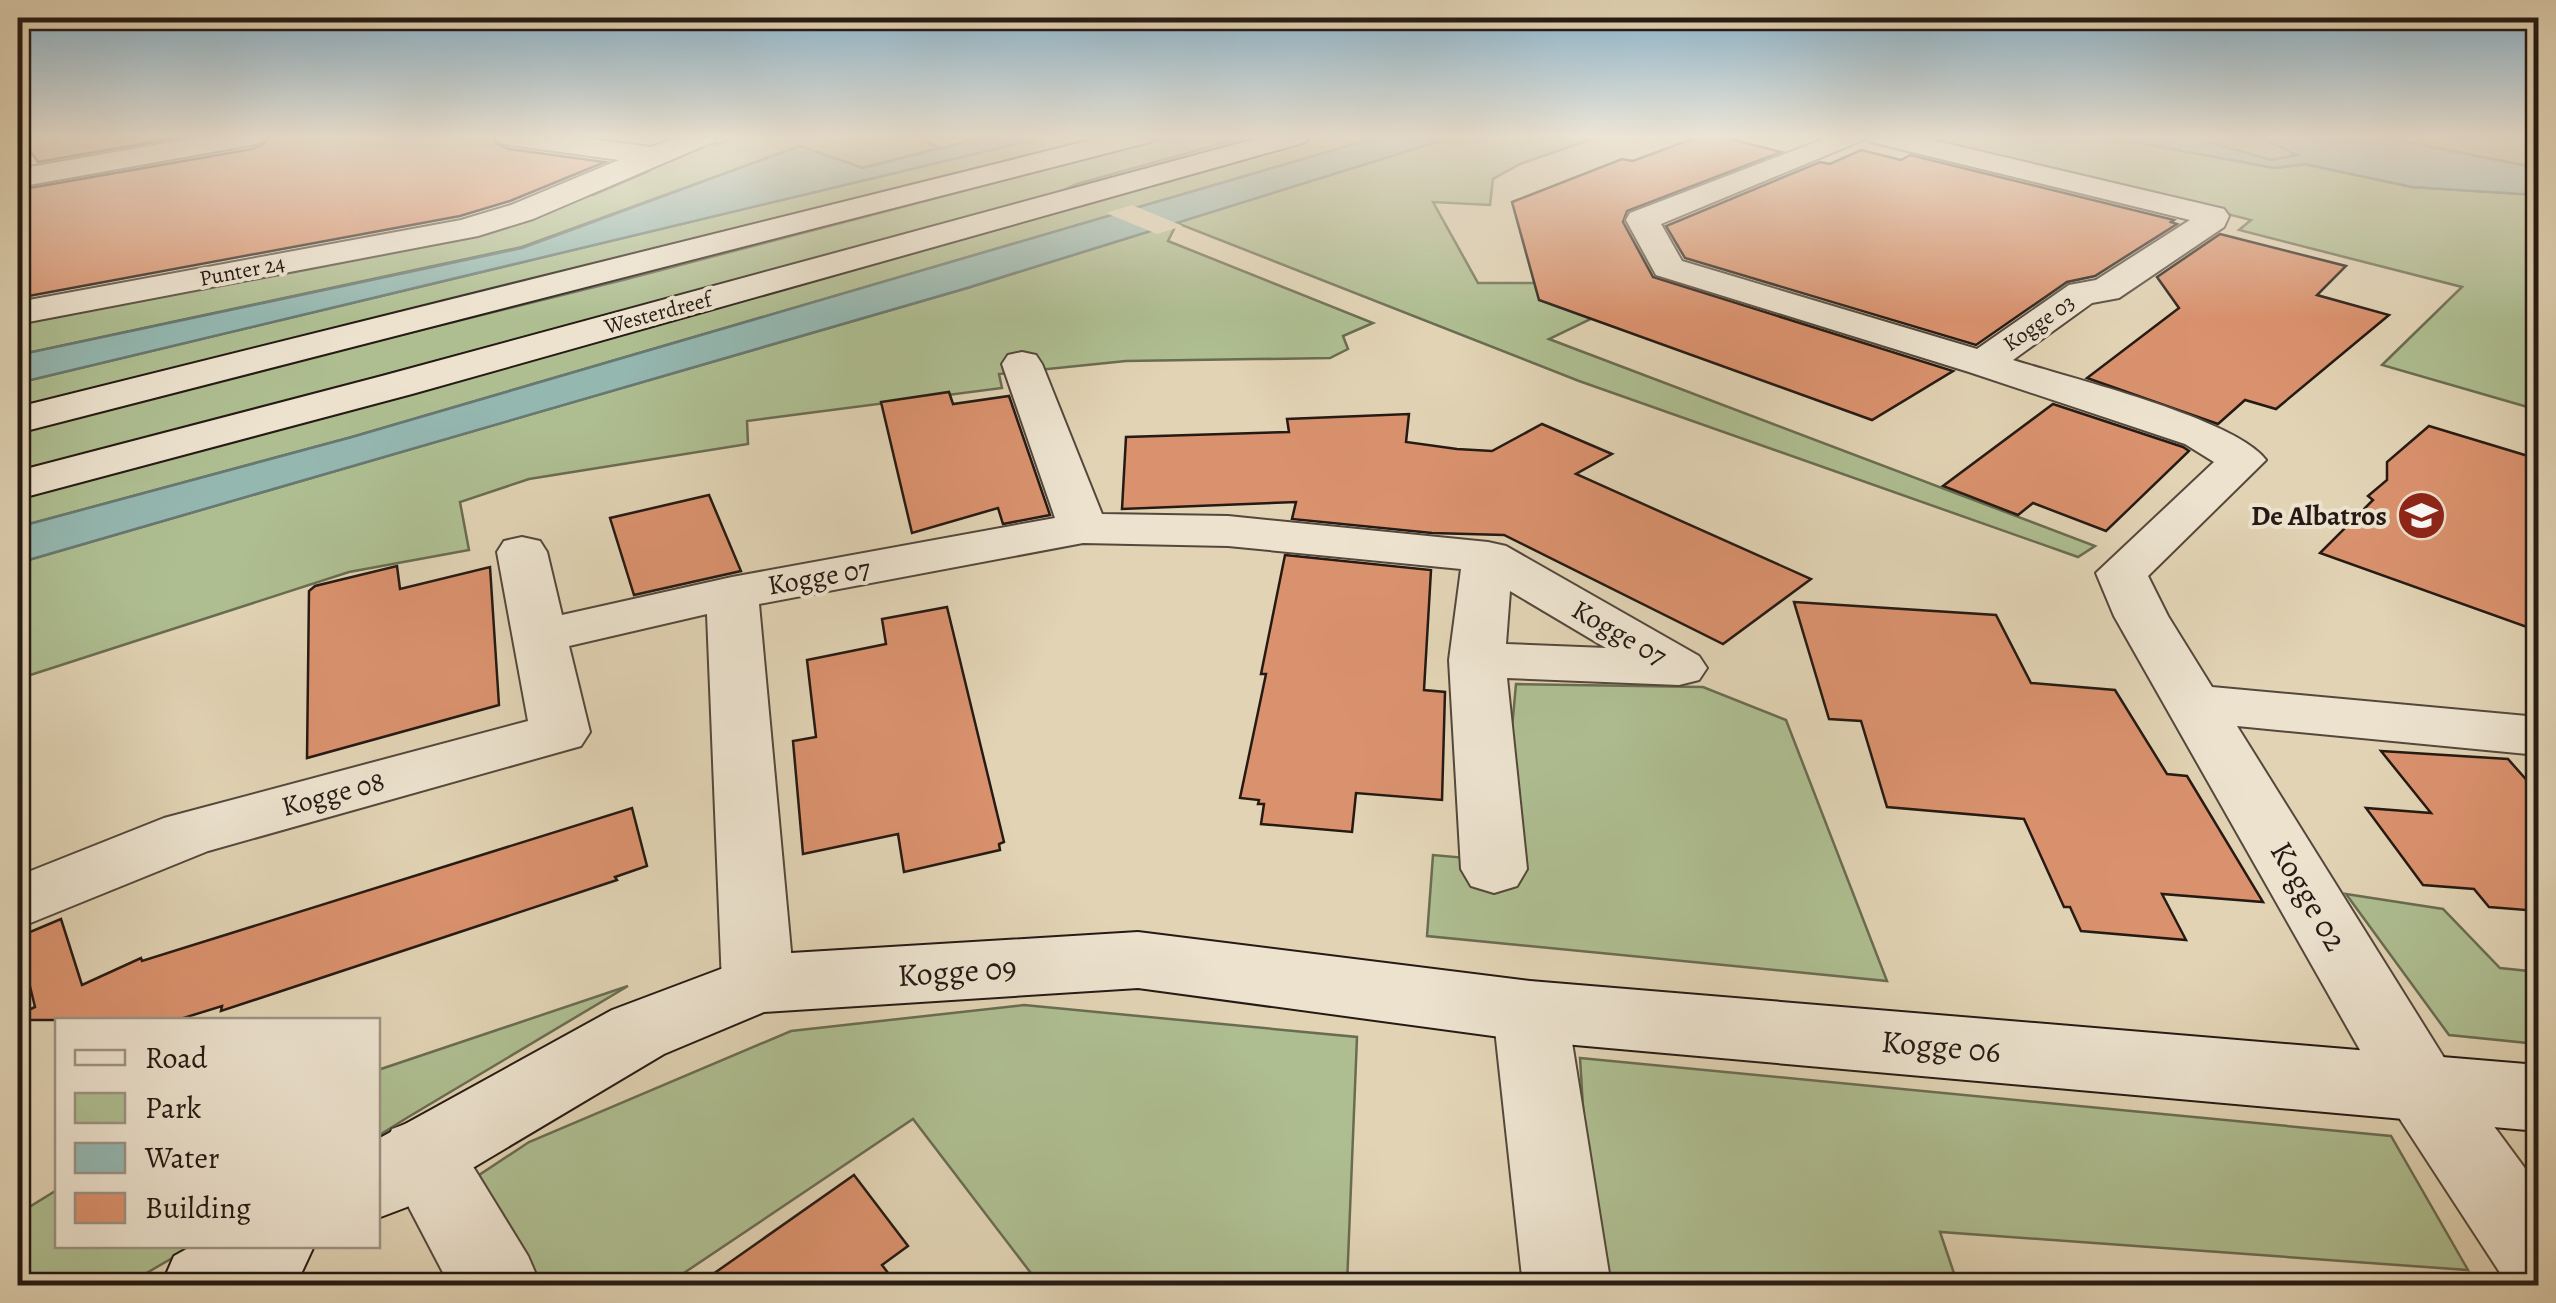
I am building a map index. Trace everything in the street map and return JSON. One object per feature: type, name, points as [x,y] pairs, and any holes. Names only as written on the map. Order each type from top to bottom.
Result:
[{"type":"street","name":"Punter 24","points":[[18,313],[466,228],[522,212],[557,197]]},
{"type":"street","name":"Westerdreef","points":[[18,420],[903,197]]},
{"type":"street","name":"Westerdreef","points":[[18,485],[416,380],[1077,197]]},
{"type":"street","name":"Kogge 03","points":[[1701,197],[1642,220],[1668,268],[1982,363],[2200,435],[2243,460],[2121,573],[2142,616]]},
{"type":"street","name":"Kogge 03","points":[[1982,363],[2082,293],[2106,290],[2212,220],[2213,216],[2134,197]]},
{"type":"street","points":[[1022,364],[1084,528]]},
{"type":"street","name":"Kogge 07","points":[[732,593],[1084,528],[1228,531],[1488,557],[1679,668],[1477,660]]},
{"type":"street","name":"Kogge 08","points":[[18,903],[187,834],[560,732],[522,552]]},
{"type":"street","points":[[1488,557],[1477,660],[1494,869]]},
{"type":"street","points":[[540,636],[732,593],[758,984]]},
{"type":"street","name":"Kogge 02","points":[[2142,616],[2421,1087]]},
{"type":"street","points":[[2197,704],[2538,736]]},
{"type":"street","name":"Kogge 09","points":[[497,1286],[399,1168],[638,1032],[758,984],[1138,960],[1530,1011]]},
{"type":"street","points":[[1530,1011],[1567,1286]]},
{"type":"street","name":"Kogge 06","points":[[1530,1011],[2538,1098]]},
{"type":"street","points":[[2421,1087],[2538,1256]]},
{"type":"street","points":[[205,1286],[268,1248]]},
{"type":"green space","points":[[559,197],[660,197],[522,247],[18,355],[18,313],[246,271]]},
{"type":"green space","points":[[795,197],[862,197],[18,409],[18,383]]},
{"type":"green space","points":[[941,197],[1048,197],[18,473],[18,430]]},
{"type":"green space","points":[[1103,197],[1174,197],[352,437],[18,527],[18,498],[333,414]]},
{"type":"green space","points":[[1260,197],[1491,197],[1490,205],[1433,202],[1478,283],[1665,283],[1549,339],[2095,546],[2078,557],[1579,381],[1177,223],[1168,241],[1373,323],[1343,336],[1348,349],[1330,358],[1126,361],[999,374],[1002,388],[747,421],[748,444],[529,479],[460,502],[469,550],[349,572],[18,679],[18,563],[967,288]]},
{"type":"green space","points":[[2161,197],[2538,197],[2538,410],[2382,365],[2462,287],[2239,230],[2251,220]]},
{"type":"green space","points":[[1516,684],[1703,687],[1786,720],[1887,981],[1427,936],[1433,855],[1500,861]]},
{"type":"green space","points":[[2346,894],[2443,909],[2500,968],[2538,972],[2538,1044],[2449,1035]]},
{"type":"green space","points":[[628,986],[380,1135],[380,1069]]},
{"type":"green space","points":[[1024,1005],[1357,1037],[1347,1285],[1040,1285],[913,1119],[666,1285],[501,1285],[452,1193],[529,1142],[791,1031]]},
{"type":"green space","points":[[1580,1058],[2391,1136],[2468,1270],[1940,1232],[1958,1285],[1594,1285]]},
{"type":"green space","points":[[55,1191],[55,1248],[190,1248],[126,1285],[18,1285],[18,1214]]},
{"type":"water","points":[[662,197],[795,197],[18,383],[18,355],[522,248]]},
{"type":"water","points":[[1174,197],[1260,197],[967,288],[18,563],[18,527],[352,437]]},
{"type":"pier","points":[[1132,205],[1183,226],[1157,234],[1106,213]]},
{"type":"building","points":[[18,197],[520,197],[460,216],[18,298]]},
{"type":"building","points":[[1525,197],[1664,197],[1627,211],[1623,222],[1653,277],[1953,371],[1872,420],[1539,300],[1512,202]]},
{"type":"building","points":[[1736,197],[2080,197],[2174,220],[2171,222],[2177,224],[2095,276],[2067,282],[1976,345],[1685,258],[1666,226]]},
{"type":"building","points":[[2220,234],[2346,266],[2317,295],[2389,315],[2276,409],[2245,400],[2218,424],[2087,378],[2179,308],[2157,277]]},
{"type":"building","points":[[949,392],[953,404],[1009,396],[1050,515],[1003,524],[998,508],[912,533],[881,402]]},
{"type":"building","points":[[2053,404],[2189,451],[2106,531],[2033,503],[2018,515],[1943,486]]},
{"type":"building","points":[[1409,414],[1406,442],[1457,449],[1492,451],[1542,424],[1612,454],[1576,474],[1811,579],[1723,644],[1504,535],[1432,533],[1292,519],[1296,502],[1122,509],[1126,437],[1289,432],[1287,419]]},
{"type":"building","points":[[2429,426],[2538,459],[2538,631],[2320,553],[2373,500],[2368,496],[2387,480],[2387,462]]},
{"type":"building","points":[[709,495],[741,571],[634,595],[610,518]]},
{"type":"building","points":[[1285,555],[1431,570],[1424,690],[1445,692],[1442,800],[1356,793],[1352,832],[1261,824],[1264,804],[1240,798]]},
{"type":"building","points":[[397,566],[400,589],[490,567],[499,705],[307,758],[309,591],[315,586]]},
{"type":"building","points":[[1794,602],[1996,615],[2031,683],[2115,690],[2167,774],[2187,776],[2263,902],[2162,894],[2186,940],[2081,931],[2070,907],[2064,907],[2024,819],[1887,807],[1861,721],[1829,719]]},
{"type":"building","points":[[947,607],[1004,842],[999,844],[1000,850],[904,872],[898,834],[803,854],[793,741],[816,737],[807,660],[886,644],[882,619]]},
{"type":"building","points":[[2381,751],[2508,759],[2538,793],[2538,911],[2489,907],[2474,889],[2423,885],[2366,808],[2431,813]]},
{"type":"building","points":[[632,808],[647,866],[615,877],[617,880],[221,1011],[222,1006],[183,1018],[18,1020],[18,1015],[35,1007],[18,937],[61,919],[82,985],[141,958],[142,961]]},
{"type":"building","points":[[854,1175],[908,1246],[882,1265],[898,1286],[696,1286]]},
{"type":"place","name":"De Albatros","points":[[2422,516]]}]
